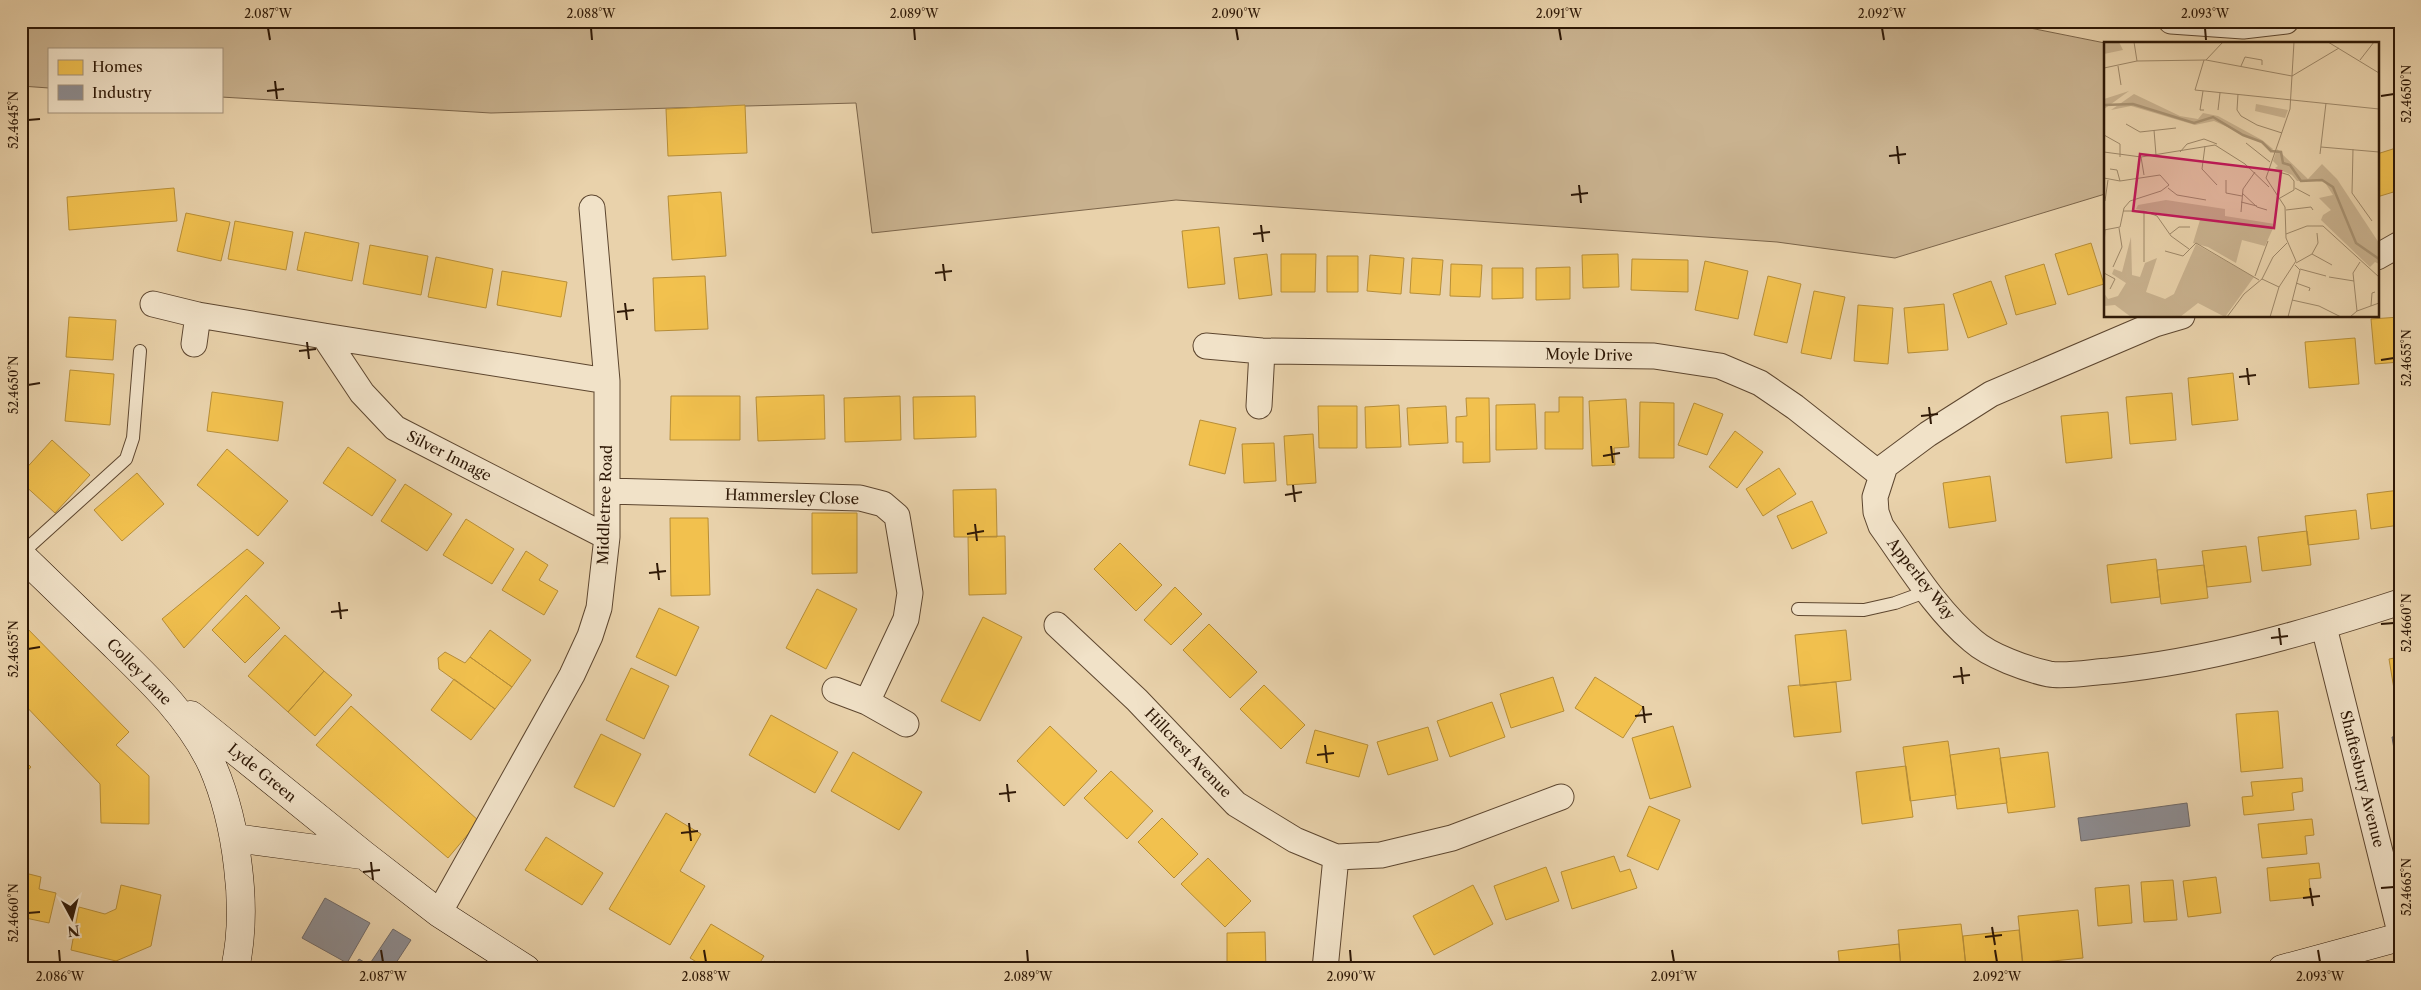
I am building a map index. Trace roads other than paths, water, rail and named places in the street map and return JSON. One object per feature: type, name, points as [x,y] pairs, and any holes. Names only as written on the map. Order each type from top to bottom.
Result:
[{"type":"street","points":[[2171,21],[2243,24],[2286,21]]},
{"type":"street","name":"Middletree Road","points":[[439,913],[572,675],[590,636],[599,608],[607,537],[607,381],[592,208]]},
{"type":"street","points":[[2378,257],[2400,244]]},
{"type":"street","points":[[153,304],[198,315],[607,381]]},
{"type":"street","points":[[194,344],[198,315]]},
{"type":"street","name":"Apperley Way","points":[[2175,318],[2155,324],[1991,394],[1928,434],[1885,466],[1875,497],[1876,512],[1881,526],[1942,610],[1973,642],[2000,657],[2050,674],[2152,667],[2216,655],[2324,627],[2400,602]]},
{"type":"street","name":"Silver Innage","points":[[324,336],[362,393],[395,428],[607,537]]},
{"type":"street","name":"Moyle Drive","points":[[1206,346],[1262,350],[1654,356],[1720,366],[1760,383],[1795,407],[1881,475]]},
{"type":"street","points":[[1259,406],[1262,350]]},
{"type":"street","name":"Hammersley Close","points":[[607,491],[860,498],[883,504],[897,516],[910,594],[906,619],[867,702]]},
{"type":"street","name":"Colley Lane","points":[[21,555],[161,690],[200,744],[211,764],[220,786],[234,838],[240,884],[238,954],[235,969]]},
{"type":"street","name":"Hillcrest Avenue","points":[[1057,625],[1137,700],[1236,804],[1295,840],[1336,857],[1381,855],[1452,838],[1561,797]]},
{"type":"street","name":"Shaftesbury Avenue","points":[[2324,627],[2400,932]]},
{"type":"street","name":"Lyde Green","points":[[161,690],[364,855],[439,913],[526,969]]},
{"type":"street","points":[[835,690],[867,702],[906,724]]},
{"type":"street","points":[[234,838],[364,855]]},
{"type":"street","points":[[1325,969],[1336,857]]},
{"type":"street","points":[[2282,969],[2400,937]]},
{"type":"lane","points":[[21,555],[126,459],[133,438],[140,351]]},
{"type":"lane","points":[[1798,609],[1864,610],[1895,602],[1928,590]]}]
